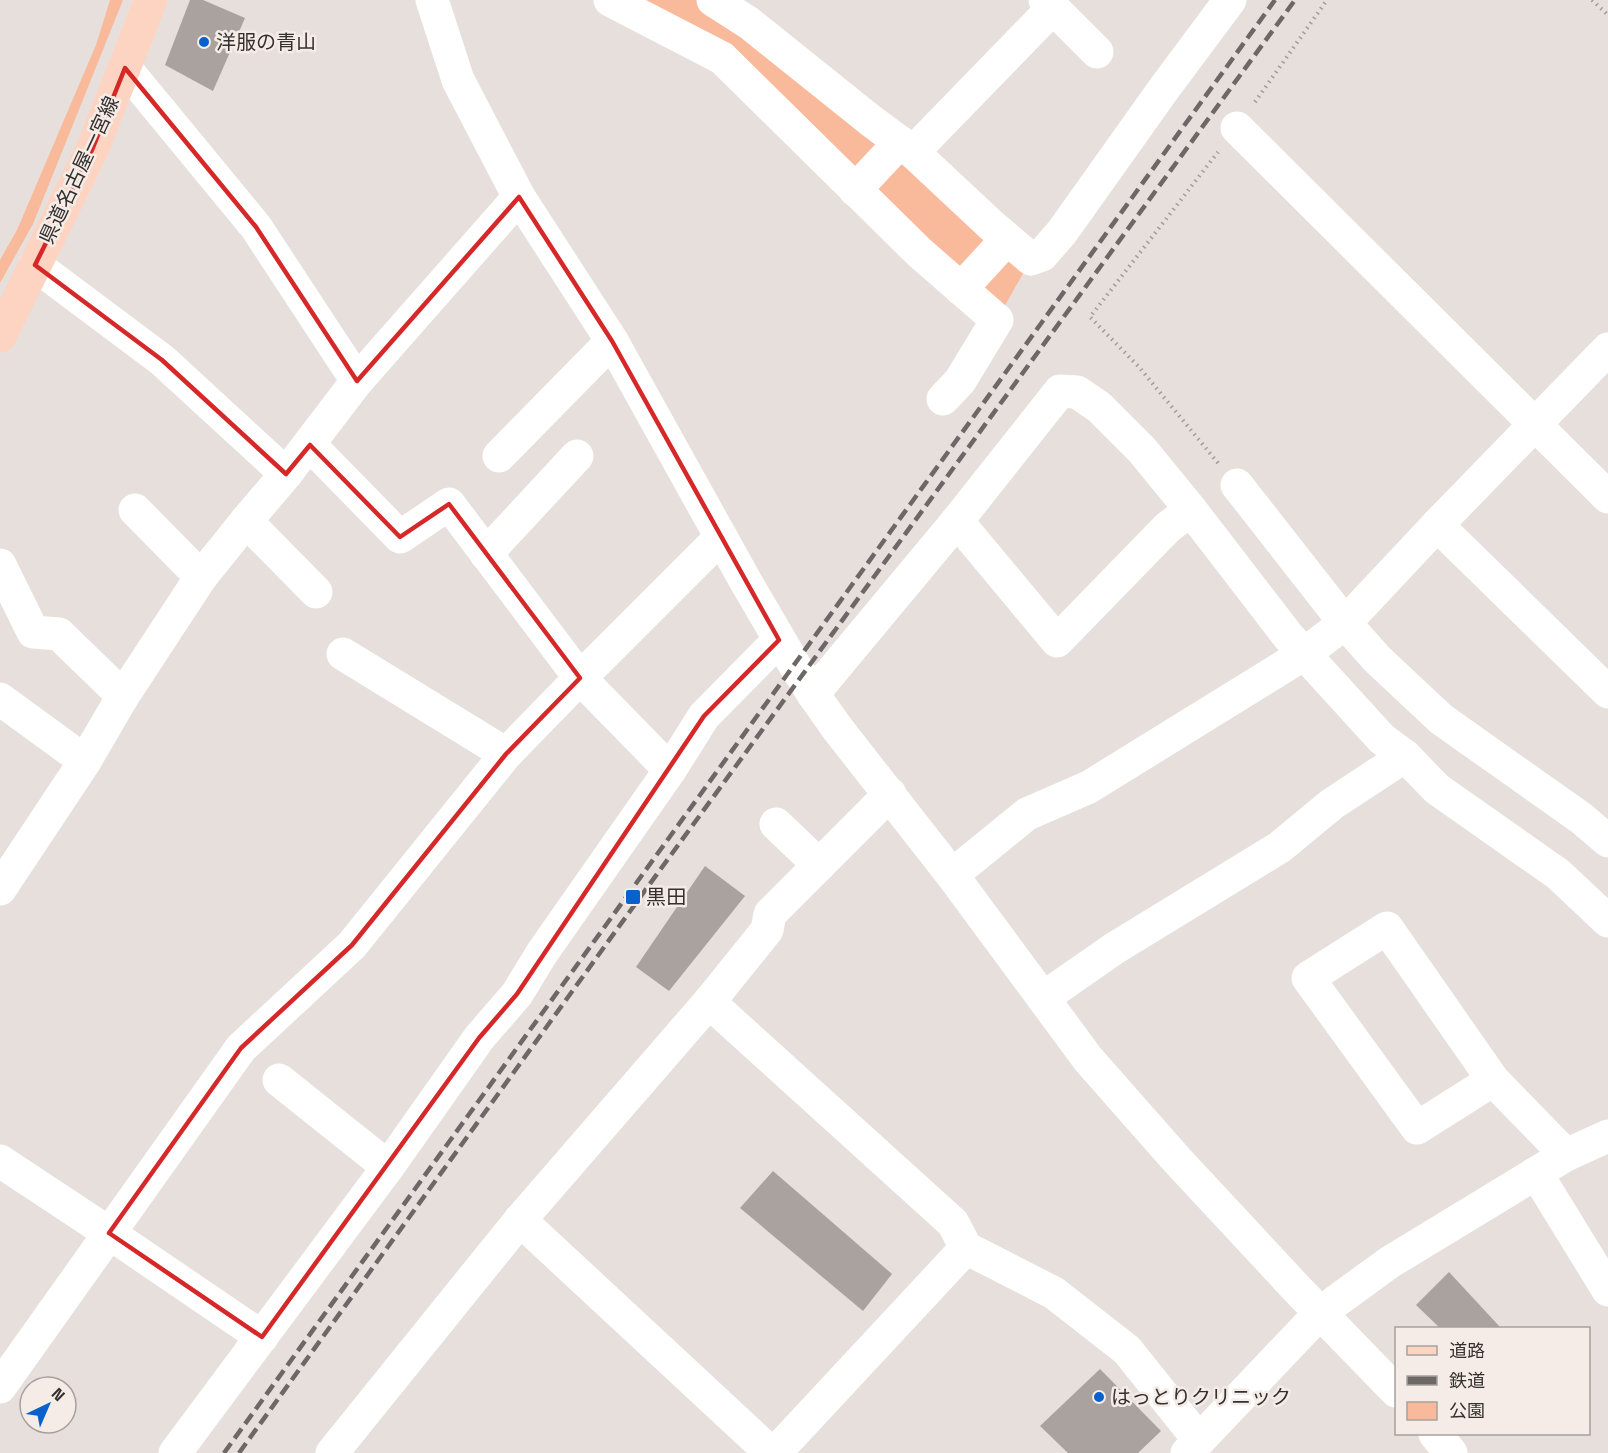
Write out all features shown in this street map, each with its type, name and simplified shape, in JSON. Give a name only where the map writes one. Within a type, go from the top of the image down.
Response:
[{"type":"main road","name":"県道名古屋一宮線","points":[[0,336],[92,150],[152,0]]},
{"type":"street","points":[[432,0],[458,80],[519,197],[612,340],[779,640],[813,694],[952,875],[1088,1059],[1177,1160],[1395,1390]]},
{"type":"street","points":[[610,0],[722,58],[919,252],[997,320],[960,381],[943,399]]},
{"type":"street","points":[[713,0],[749,23],[906,147],[1031,259],[1042,255],[1062,232],[1230,0]]},
{"type":"street","points":[[855,190],[906,147],[1049,4],[1097,52]]},
{"type":"street","points":[[722,58],[749,23]]},
{"type":"street","points":[[125,68],[256,227],[357,381]]},
{"type":"street","points":[[1237,128],[1608,497]]},
{"type":"street","points":[[0,889],[85,761],[123,696],[201,577],[310,445],[357,381],[519,197]]},
{"type":"street","points":[[961,289],[1007,239]]},
{"type":"street","points":[[36,265],[162,360],[286,474]]},
{"type":"street","points":[[499,456],[612,340]]},
{"type":"street","points":[[952,875],[1027,814],[1089,787],[1304,654],[1345,623],[1608,349]]},
{"type":"street","points":[[813,694],[957,521],[1061,390],[1077,392],[1099,407],[1142,450],[1288,636],[1382,739],[1405,756],[1437,789],[1558,874],[1608,921]]},
{"type":"street","points":[[310,445],[400,537],[449,504],[580,678],[670,770]]},
{"type":"street","points":[[486,554],[577,456]]},
{"type":"street","points":[[1237,485],[1345,623],[1377,659],[1441,719],[1581,818],[1608,841]]},
{"type":"street","points":[[135,510],[201,577]]},
{"type":"street","points":[[957,521],[1057,641],[1168,526],[1191,510]]},
{"type":"street","points":[[246,521],[316,592]]},
{"type":"street","points":[[1437,525],[1608,692]]},
{"type":"street","points":[[0,1387],[241,1048],[352,945],[506,754],[721,537]]},
{"type":"street","points":[[0,565],[33,632],[59,634],[123,696]]},
{"type":"street","points":[[175,1453],[388,1167],[479,1038],[517,994],[542,953],[670,770],[704,716],[779,640]]},
{"type":"street","points":[[343,654],[506,754]]},
{"type":"street","points":[[0,699],[85,761]]},
{"type":"street","points":[[1043,998],[1115,948],[1280,847],[1332,804],[1405,756]]},
{"type":"street","points":[[332,1453],[520,1220],[709,1002],[767,930],[770,914],[890,794]]},
{"type":"street","points":[[776,824],[819,865]]},
{"type":"street","points":[[1493,1080],[1417,1128],[1308,978],[1387,928],[1493,1080],[1566,1155]]},
{"type":"street","points":[[709,1002],[953,1223],[966,1248],[1054,1293],[1126,1350],[1193,1446],[1320,1313],[1390,1262],[1566,1155],[1608,1136]]},
{"type":"street","points":[[279,1080],[388,1167]]},
{"type":"street","points":[[0,1161],[262,1337]]},
{"type":"street","points":[[1536,1173],[1608,1290]]},
{"type":"street","points":[[520,1220],[773,1453],[966,1248]]},
{"type":"street","points":[[1436,1435],[1451,1453]]},
{"type":"path","points":[[1237,485],[1139,367],[1090,317],[1237,128],[1327,0]]},
{"type":"path","points":[[1592,0],[1608,15]]},
{"type":"highlighted area","points":[[125,68],[256,227],[357,381],[519,197],[612,341],[779,640],[704,716],[517,994],[479,1038],[262,1337],[109,1233],[241,1048],[352,945],[506,754],[580,678],[449,504],[400,537],[310,445],[286,474],[162,360],[35,265],[92,150]]},
{"type":"green space","points":[[110,0],[123,0],[33,224],[0,283],[0,260],[17,230],[96,45]]},
{"type":"green space","points":[[610,0],[713,0],[1031,259],[997,320],[722,58]]},
{"type":"building","name":"洋服の青山","points":[[190,0],[203,0],[245,18],[213,91],[165,65]]},
{"type":"building","points":[[705,866],[745,896],[669,991],[636,967]]},
{"type":"building","points":[[773,1171],[892,1274],[863,1311],[740,1208]]},
{"type":"building","points":[[1449,1272],[1500,1327],[1439,1327],[1416,1305]]},
{"type":"building","name":"はっとりクリニック","points":[[1100,1369],[1161,1431],[1138,1453],[1068,1453],[1040,1426]]},
{"type":"railway","points":[[224,1453],[1275,0]]},
{"type":"railway","points":[[239,1453],[641,896],[1295,0]]},
{"type":"place","name":"洋服の青山","points":[[204,42]]},
{"type":"place","name":"黒田","points":[[633,897]]},
{"type":"place","name":"はっとりクリニック","points":[[1099,1397]]}]
